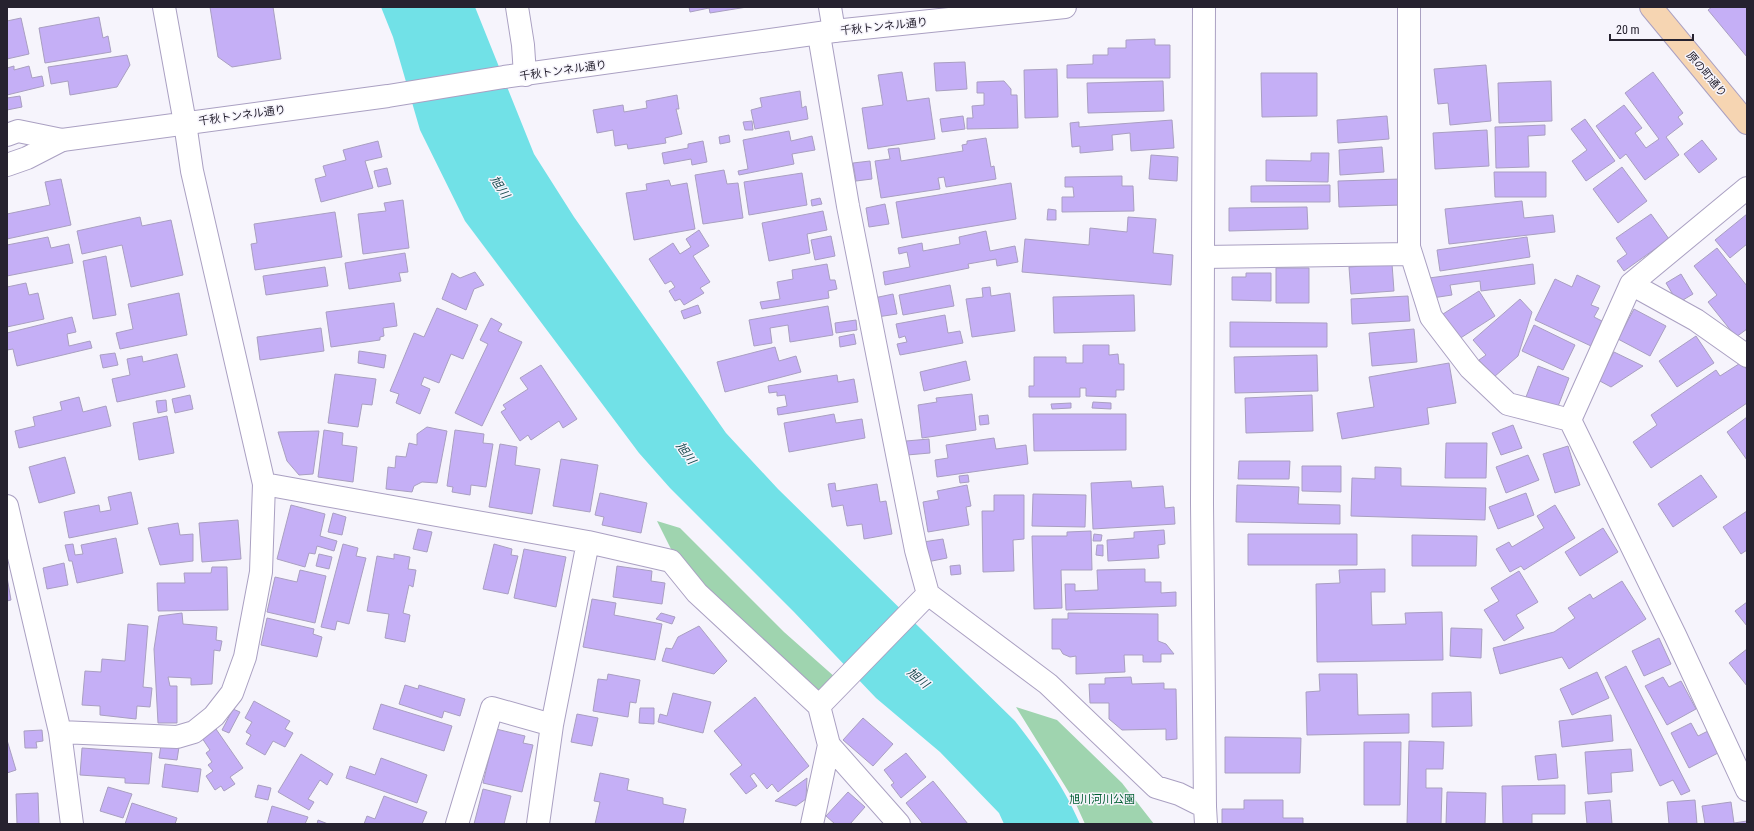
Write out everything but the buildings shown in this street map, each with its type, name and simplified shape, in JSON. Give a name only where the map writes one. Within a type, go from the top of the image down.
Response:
[{"type":"main road","name":"原の町通り","points":[[1651,7],[1747,123]]},
{"type":"street","points":[[60,732],[177,737],[194,732],[214,716],[232,693],[245,657],[261,572],[264,484],[192,171],[164,7]]},
{"type":"street","points":[[516,7],[523,45],[525,75]]},
{"type":"street","points":[[830,7],[827,33],[853,230],[916,550],[928,594],[1048,684],[1156,787],[1179,794],[1205,815]]},
{"type":"street","name":"千秋トンネル通り","points":[[7,135],[18,132],[62,140],[388,96],[504,77],[827,33],[1065,7]]},
{"type":"street","points":[[1204,7],[1202,511],[1205,815]]},
{"type":"street","points":[[1409,7],[1409,247],[1432,317],[1470,368],[1508,404],[1570,420],[1675,635],[1747,790]]},
{"type":"street","name":"千秋トンネル通り","points":[[7,165],[27,158],[62,140]]},
{"type":"street","points":[[1570,420],[1631,284],[1747,188]]},
{"type":"street","points":[[1203,257],[1411,254]]},
{"type":"street","points":[[1631,284],[1696,320],[1747,356]]},
{"type":"street","points":[[264,484],[588,542],[671,561],[697,593],[819,706],[829,745],[812,824]]},
{"type":"street","points":[[7,506],[60,732],[72,824]]},
{"type":"street","points":[[538,824],[552,725],[588,542]]},
{"type":"street","points":[[819,706],[928,594]]},
{"type":"street","points":[[457,824],[492,708],[552,725]]},
{"type":"street","points":[[829,745],[899,824]]},
{"type":"green space","points":[[657,521],[680,528],[784,632],[836,678],[821,696],[704,592],[671,549]]},
{"type":"green space","name":"旭川河川公園","points":[[1016,707],[1057,720],[1122,783],[1154,824],[1085,824],[1075,802]]},
{"type":"water","name":"旭川","points":[[381,7],[475,7],[534,154],[574,217],[726,433],[778,489],[1015,721],[1051,771],[1067,797],[1080,824],[1004,824],[999,813],[940,752],[876,698],[794,612],[670,488],[639,453],[465,221],[420,130],[393,37]]}]
